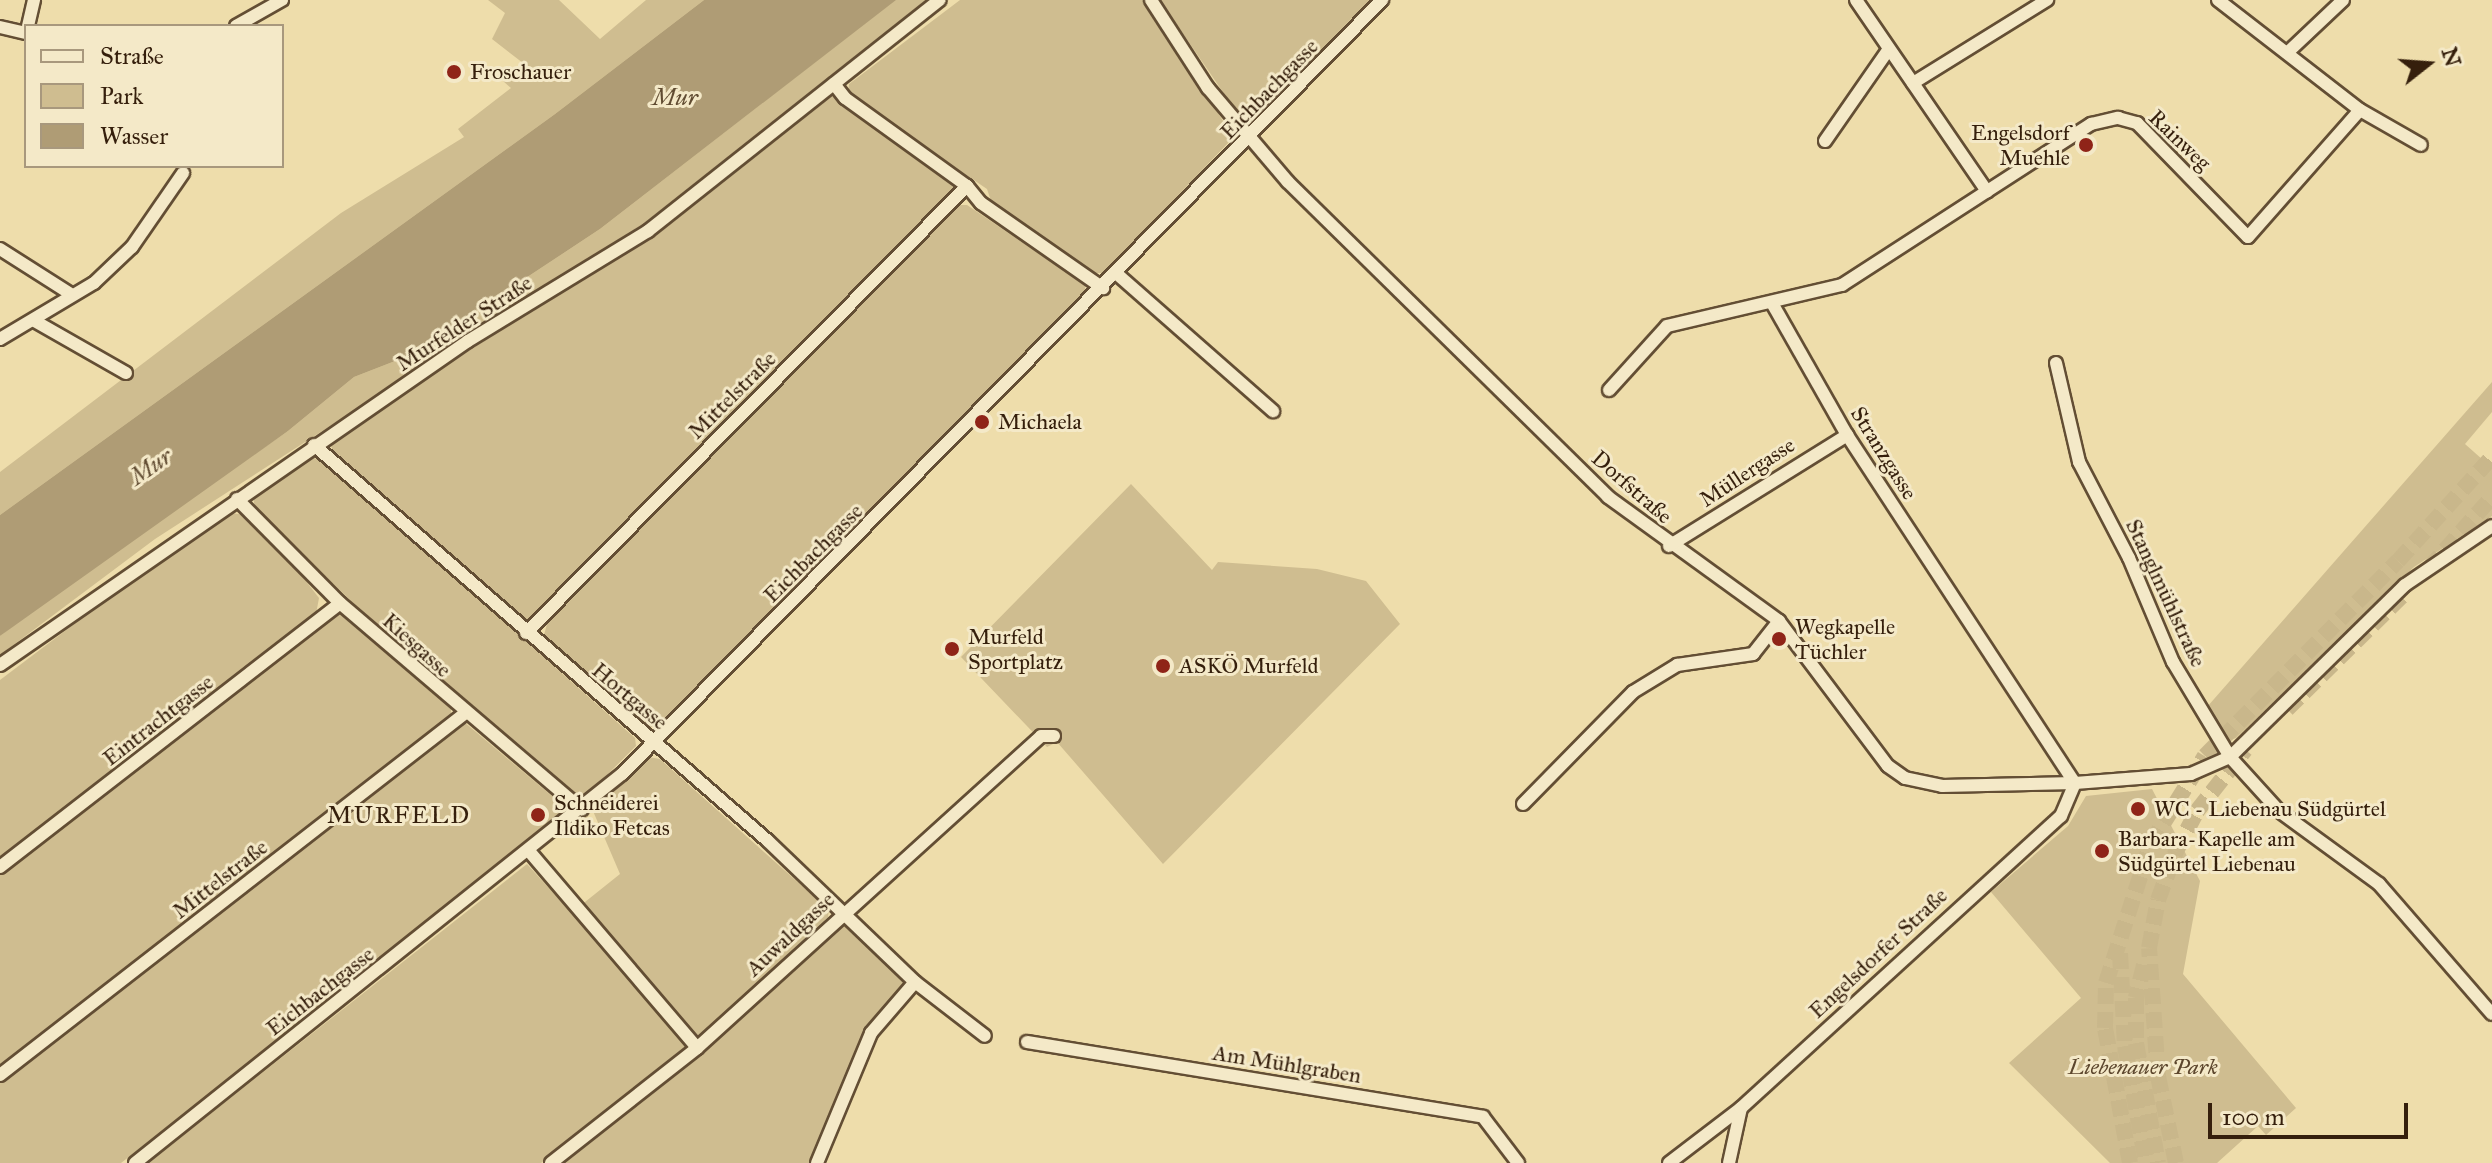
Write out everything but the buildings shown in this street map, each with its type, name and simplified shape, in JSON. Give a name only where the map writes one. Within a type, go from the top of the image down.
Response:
[{"type":"street","points":[[28,24],[34,0]]},
{"type":"street","points":[[240,24],[282,0]]},
{"type":"street","name":"Murfelder Straße","points":[[0,665],[468,341],[648,231],[939,0]]},
{"type":"street","name":"Dorfstraße","points":[[1151,0],[1247,140],[1455,350],[1608,497],[1669,546],[1779,621],[1888,766],[1905,778],[1942,786],[2075,783],[2191,774],[2230,757]]},
{"type":"street","name":"Eichbachgasse","points":[[135,1163],[582,810],[1117,274],[1382,0]]},
{"type":"street","points":[[1856,0],[1987,191]]},
{"type":"street","points":[[1913,83],[2047,0]]},
{"type":"street","points":[[2218,0],[2360,110],[2421,145]]},
{"type":"street","points":[[2287,53],[2343,0]]},
{"type":"street","points":[[0,27],[24,33]]},
{"type":"street","points":[[1825,141],[1889,49]]},
{"type":"street","points":[[834,84],[845,98],[967,186],[981,203],[1103,288]]},
{"type":"street","name":"Rainweg","points":[[1772,303],[1842,285],[2086,126],[2122,118],[2139,125],[2248,237],[2360,110]]},
{"type":"street","points":[[0,339],[33,320],[69,293],[94,283],[132,247],[183,173]]},
{"type":"street","name":"Mittelstraße","points":[[526,633],[967,186]]},
{"type":"street","points":[[0,249],[69,293]]},
{"type":"street","points":[[1117,274],[1273,411]]},
{"type":"street","points":[[1609,390],[1667,326],[1772,303]]},
{"type":"street","name":"Stranzgasse","points":[[1772,303],[1847,435],[2075,783]]},
{"type":"street","points":[[33,320],[126,373]]},
{"type":"street","name":"Stanglmühlstraße","points":[[2056,363],[2079,462],[2129,558],[2173,662],[2230,757],[2279,811],[2379,884],[2492,1014]]},
{"type":"street","name":"Müllergasse","points":[[1669,546],[1847,435]]},
{"type":"street","name":"Hortgasse","points":[[314,445],[843,911],[915,982]]},
{"type":"street","name":"Kiesgasse","points":[[237,499],[340,603],[464,714],[582,810]]},
{"type":"street","points":[[2230,757],[2405,585],[2492,526]]},
{"type":"street","name":"Eintrachtgasse","points":[[0,867],[340,603]]},
{"type":"street","points":[[1523,804],[1633,692],[1677,665],[1753,654],[1779,621]]},
{"type":"street","name":"Mittelstraße","points":[[0,1075],[464,714]]},
{"type":"street","name":"Auwaldgasse","points":[[551,1163],[697,1048],[843,911],[1041,736],[1054,736]]},
{"type":"street","name":"Engelsdorfer Straße","points":[[1741,1108],[2061,816],[2075,783]]},
{"type":"street","points":[[529,851],[697,1048]]},
{"type":"street","points":[[817,1163],[871,1033],[915,982],[985,1036]]},
{"type":"street","name":"Am Mühlgraben","points":[[1027,1042],[1483,1117],[1518,1163]]},
{"type":"street","points":[[1669,1163],[1741,1108]]},
{"type":"street","points":[[1729,1163],[1741,1108]]},
{"type":"green space","points":[[488,0],[559,0],[600,39],[646,0],[704,0],[555,114],[0,515],[0,472],[341,213],[464,137],[458,129],[511,88],[503,81],[523,63],[492,39],[505,13]]},
{"type":"green space","points":[[895,0],[930,0],[646,222],[155,539],[0,655],[0,636],[65,585],[288,431],[354,377],[408,356],[600,229]]},
{"type":"green space","points":[[960,0],[1144,0],[1231,133],[1230,141],[1104,273],[1094,273],[992,204],[987,189],[848,95],[849,84]]},
{"type":"green space","points":[[1160,0],[1370,0],[1252,120],[1240,117]]},
{"type":"green space","points":[[832,96],[953,180],[954,189],[530,624],[332,449],[330,442],[388,402],[648,237]]},
{"type":"green space","points":[[958,205],[967,205],[1085,285],[1086,294],[656,727],[647,727],[544,635],[547,624]]},
{"type":"green space","points":[[2492,382],[2492,412],[2465,444],[2492,468],[2492,516],[2414,567],[2236,738],[2222,743],[2207,707]]},
{"type":"green space","points":[[311,457],[323,461],[635,738],[636,746],[587,795],[576,797],[406,653],[255,509],[253,495]]},
{"type":"green space","name":"ASKÖ Murfeld","points":[[1131,484],[1212,570],[1218,562],[1317,569],[1366,581],[1400,624],[1163,864],[1057,742],[1047,747],[961,657]]},
{"type":"green space","points":[[232,513],[244,515],[282,550],[319,598],[316,614],[0,858],[0,680],[155,563]]},
{"type":"green space","points":[[338,613],[347,613],[451,708],[451,715],[0,1067],[0,874]]},
{"type":"green space","points":[[463,721],[565,807],[564,814],[121,1163],[0,1163],[0,1081]]},
{"type":"green space","points":[[648,757],[660,759],[829,910],[828,917],[698,1037],[684,1030],[580,906],[620,874],[593,811]]},
{"type":"green space","name":"Liebenauer Park","points":[[2152,789],[2200,881],[2183,974],[2296,1108],[2266,1135],[2258,1126],[2217,1163],[2110,1163],[2009,1063],[2081,998],[1991,892],[2068,826],[2086,796]]},
{"type":"green space","points":[[527,864],[686,1039],[686,1047],[658,1071],[541,1163],[148,1163]]},
{"type":"green space","points":[[842,920],[903,976],[903,984],[870,1025],[811,1163],[560,1163]]},
{"type":"water","name":"Mur","points":[[704,0],[896,0],[600,229],[408,356],[354,377],[288,431],[0,636],[0,515],[555,114]]},
{"type":"tunnel","points":[[2130,1163],[2105,1028],[2106,983],[2151,843],[2205,756],[2398,561],[2492,457]]},
{"type":"tunnel","points":[[2429,568],[2492,497]]},
{"type":"tunnel","points":[[2287,709],[2402,596]]},
{"type":"tunnel","points":[[2176,1163],[2158,1076],[2149,948],[2158,900],[2176,851],[2197,811],[2245,750]]},
{"type":"tunnel","points":[[2120,953],[2125,1046],[2146,1163]]},
{"type":"tunnel","points":[[2144,965],[2136,998],[2136,1043],[2158,1163]]},
{"type":"place","name":"Froschauer","points":[[454,72]]},
{"type":"place","name":"Engelsdorf Muehle","points":[[2086,145]]},
{"type":"place","name":"Michaela","points":[[982,422]]},
{"type":"place","name":"Wegkapelle Tüchler","points":[[1779,639]]},
{"type":"place","name":"Murfeld Sportplatz","points":[[952,649]]},
{"type":"place","name":"ASKÖ Murfeld","points":[[1163,666]]},
{"type":"place","name":"WC - Liebenau Südgürtel","points":[[2138,809]]},
{"type":"place","name":"Schneiderei Ildiko Fetcas","points":[[538,815]]},
{"type":"place","name":"Barbara-Kapelle am Südgürtel Liebenau","points":[[2102,851]]},
{"type":"district","name":"MURFELD","points":[[399,816]]}]
